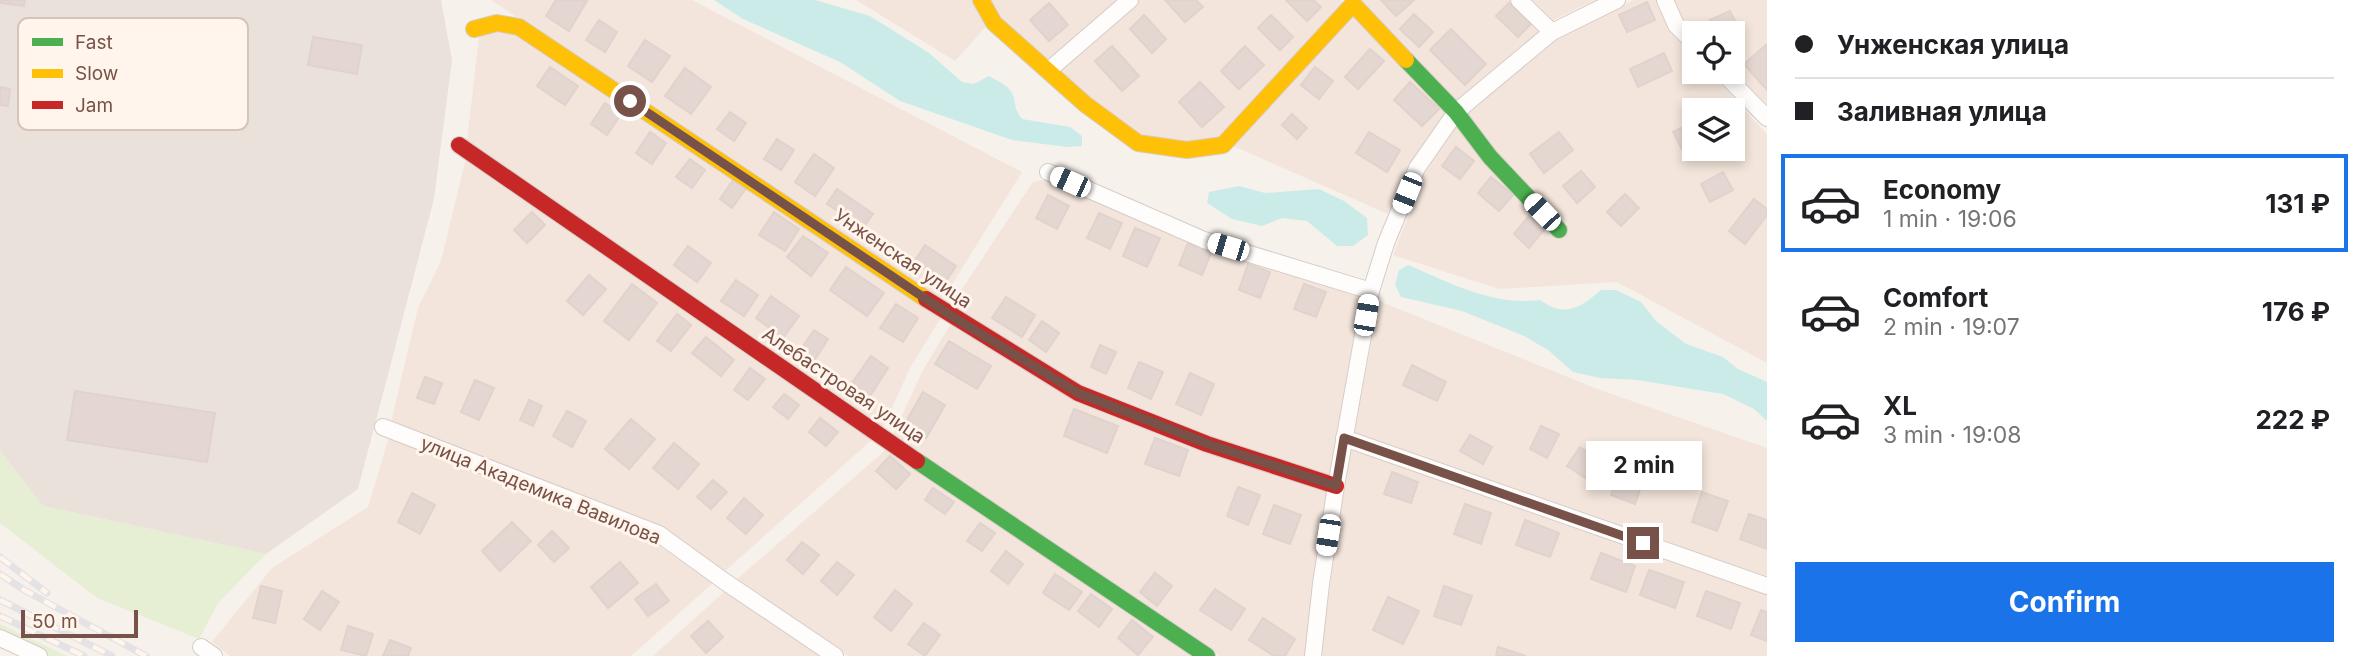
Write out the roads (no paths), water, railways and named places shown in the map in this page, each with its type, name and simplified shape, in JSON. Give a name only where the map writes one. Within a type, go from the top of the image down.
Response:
[{"type":"street","points":[[981,0],[994,23],[1085,104],[1138,143],[1187,150],[1223,145],[1353,4],[1456,112],[1490,157],[1559,230]]},
{"type":"street","points":[[1049,70],[1130,0]]},
{"type":"street","points":[[1519,0],[1552,32]]},
{"type":"street","points":[[1313,656],[1336,486],[1371,291],[1386,243],[1417,169],[1456,112],[1552,32],[1617,0]]},
{"type":"street","points":[[1665,0],[1676,25],[1682,31]]},
{"type":"street","name":"Унженская улица","points":[[474,29],[497,23],[519,27],[950,315],[1078,393],[1208,444],[1336,486]]},
{"type":"street","points":[[1734,84],[1767,118]]},
{"type":"street","name":"Алебастровая улица","points":[[459,145],[872,430],[1207,656]]},
{"type":"street","points":[[1048,172],[1204,240],[1371,291]]},
{"type":"street","name":"улица Академика Вавилова","points":[[383,427],[659,534],[724,582],[835,656]]},
{"type":"street","points":[[1344,438],[1767,586]]},
{"type":"street","points":[[0,638],[39,656]]},
{"type":"water","points":[[714,0],[815,0],[870,16],[929,53],[962,82],[974,84],[989,76],[1002,83],[1012,93],[1022,119],[1070,127],[1082,136],[1082,146],[1067,147],[1012,140],[900,101],[840,62],[743,19]]},
{"type":"water","points":[[1239,186],[1265,193],[1319,189],[1344,201],[1367,218],[1368,235],[1353,246],[1337,246],[1307,221],[1282,218],[1262,226],[1232,219],[1207,203],[1209,192]]},
{"type":"water","points":[[1408,265],[1472,292],[1505,300],[1540,300],[1557,309],[1579,306],[1601,290],[1616,290],[1641,302],[1656,321],[1686,344],[1723,357],[1738,369],[1767,382],[1767,421],[1754,409],[1723,394],[1573,372],[1548,350],[1524,336],[1462,311],[1401,297],[1395,285],[1399,270]]},
{"type":"railway","points":[[0,557],[47,593]]},
{"type":"railway","points":[[0,574],[24,590],[146,656]]},
{"type":"railway","points":[[0,600],[112,656]]},
{"type":"railway","points":[[0,616],[84,656]]}]
